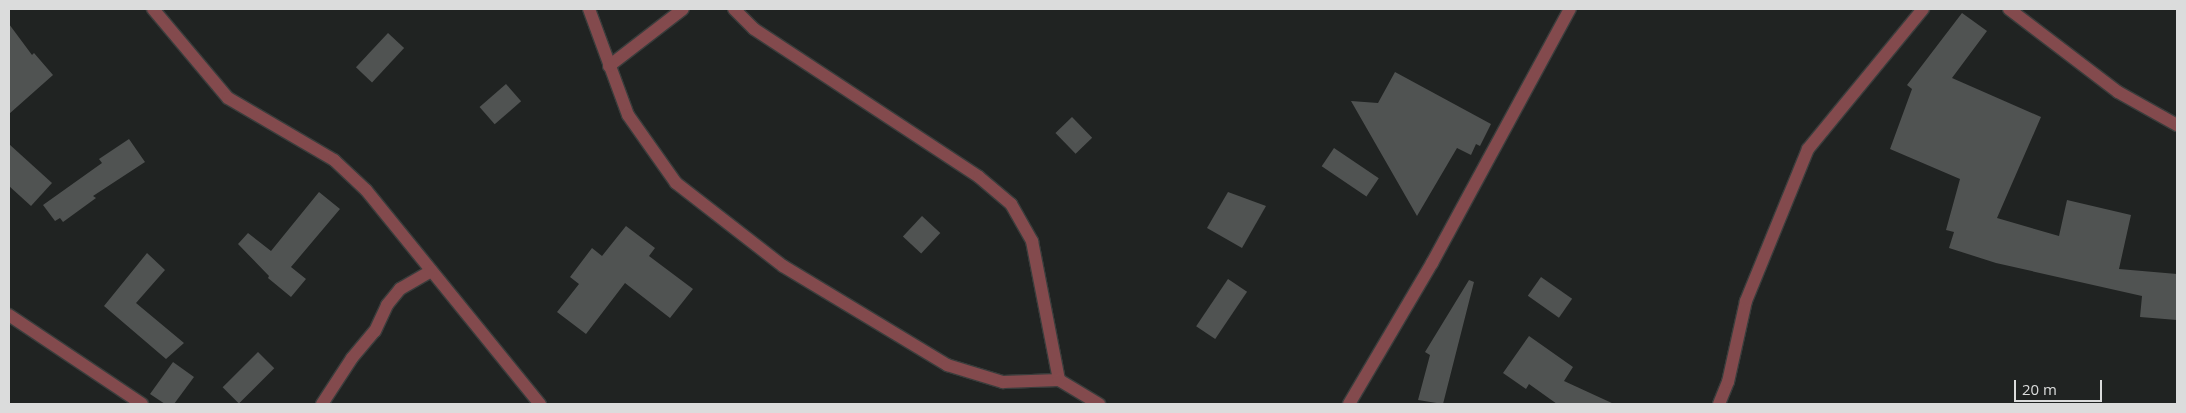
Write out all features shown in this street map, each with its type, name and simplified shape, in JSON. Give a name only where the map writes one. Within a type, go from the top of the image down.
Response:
[{"type":"street","points":[[153,9],[228,98],[334,160],[360,184],[540,404]]},
{"type":"street","points":[[589,9],[628,115],[676,182],[783,266],[947,365],[1003,382],[1059,380],[1099,404]]},
{"type":"street","points":[[609,66],[683,9]]},
{"type":"street","points":[[734,9],[754,29],[979,177],[1011,204],[1032,241],[1059,380]]},
{"type":"street","points":[[1349,404],[1432,263],[1570,9]]},
{"type":"street","points":[[1719,404],[1728,382],[1746,300],[1808,149],[1923,9]]},
{"type":"street","points":[[2009,9],[2118,92],[2177,125]]},
{"type":"street","points":[[322,404],[352,358],[375,331],[388,305],[400,289],[431,271]]},
{"type":"street","points":[[9,315],[142,404]]},
{"type":"building","points":[[1962,13],[1987,31],[1952,78],[2041,117],[1997,218],[2059,236],[2067,200],[2131,215],[2119,269],[2177,274],[2177,320],[2140,317],[2142,296],[1996,263],[1949,248],[1954,232],[1946,230],[1960,179],[1890,149],[1912,89],[1907,85]]},
{"type":"building","points":[[9,24],[32,55],[34,53],[53,75],[9,114]]},
{"type":"building","points":[[388,33],[404,48],[372,82],[356,67]]},
{"type":"building","points":[[1395,72],[1491,124],[1480,146],[1476,144],[1471,155],[1457,148],[1417,216],[1351,101],[1378,103]]},
{"type":"building","points":[[506,84],[521,101],[495,124],[480,107]]},
{"type":"building","points":[[1072,117],[1092,138],[1076,154],[1055,133]]},
{"type":"building","points":[[129,139],[145,162],[93,196],[96,198],[63,222],[60,218],[55,221],[43,205],[102,163],[99,159]]},
{"type":"building","points":[[9,144],[52,183],[31,206],[9,186]]},
{"type":"building","points":[[1334,148],[1379,178],[1366,196],[1322,166]]},
{"type":"building","points":[[319,192],[340,209],[291,267],[306,279],[291,297],[268,278],[269,276],[238,244],[248,233],[271,251]]},
{"type":"building","points":[[1228,192],[1266,206],[1242,248],[1207,228]]},
{"type":"building","points":[[922,216],[940,233],[921,254],[903,236]]},
{"type":"building","points":[[626,226],[655,248],[649,256],[693,289],[670,318],[625,283],[586,334],[557,312],[579,284],[570,277],[592,248],[602,256]]},
{"type":"building","points":[[147,253],[165,270],[136,303],[184,343],[166,359],[104,306]]},
{"type":"building","points":[[1541,277],[1572,299],[1559,318],[1528,296]]},
{"type":"building","points":[[1228,279],[1247,292],[1215,339],[1196,326]]},
{"type":"building","points":[[1469,280],[1474,282],[1443,404],[1418,400],[1430,355],[1425,352]]},
{"type":"building","points":[[1529,336],[1573,367],[1564,381],[1614,404],[1557,404],[1529,384],[1526,389],[1503,373]]},
{"type":"building","points":[[258,352],[274,368],[239,404],[223,387]]},
{"type":"building","points":[[173,362],[194,377],[174,404],[165,404],[150,394]]}]
